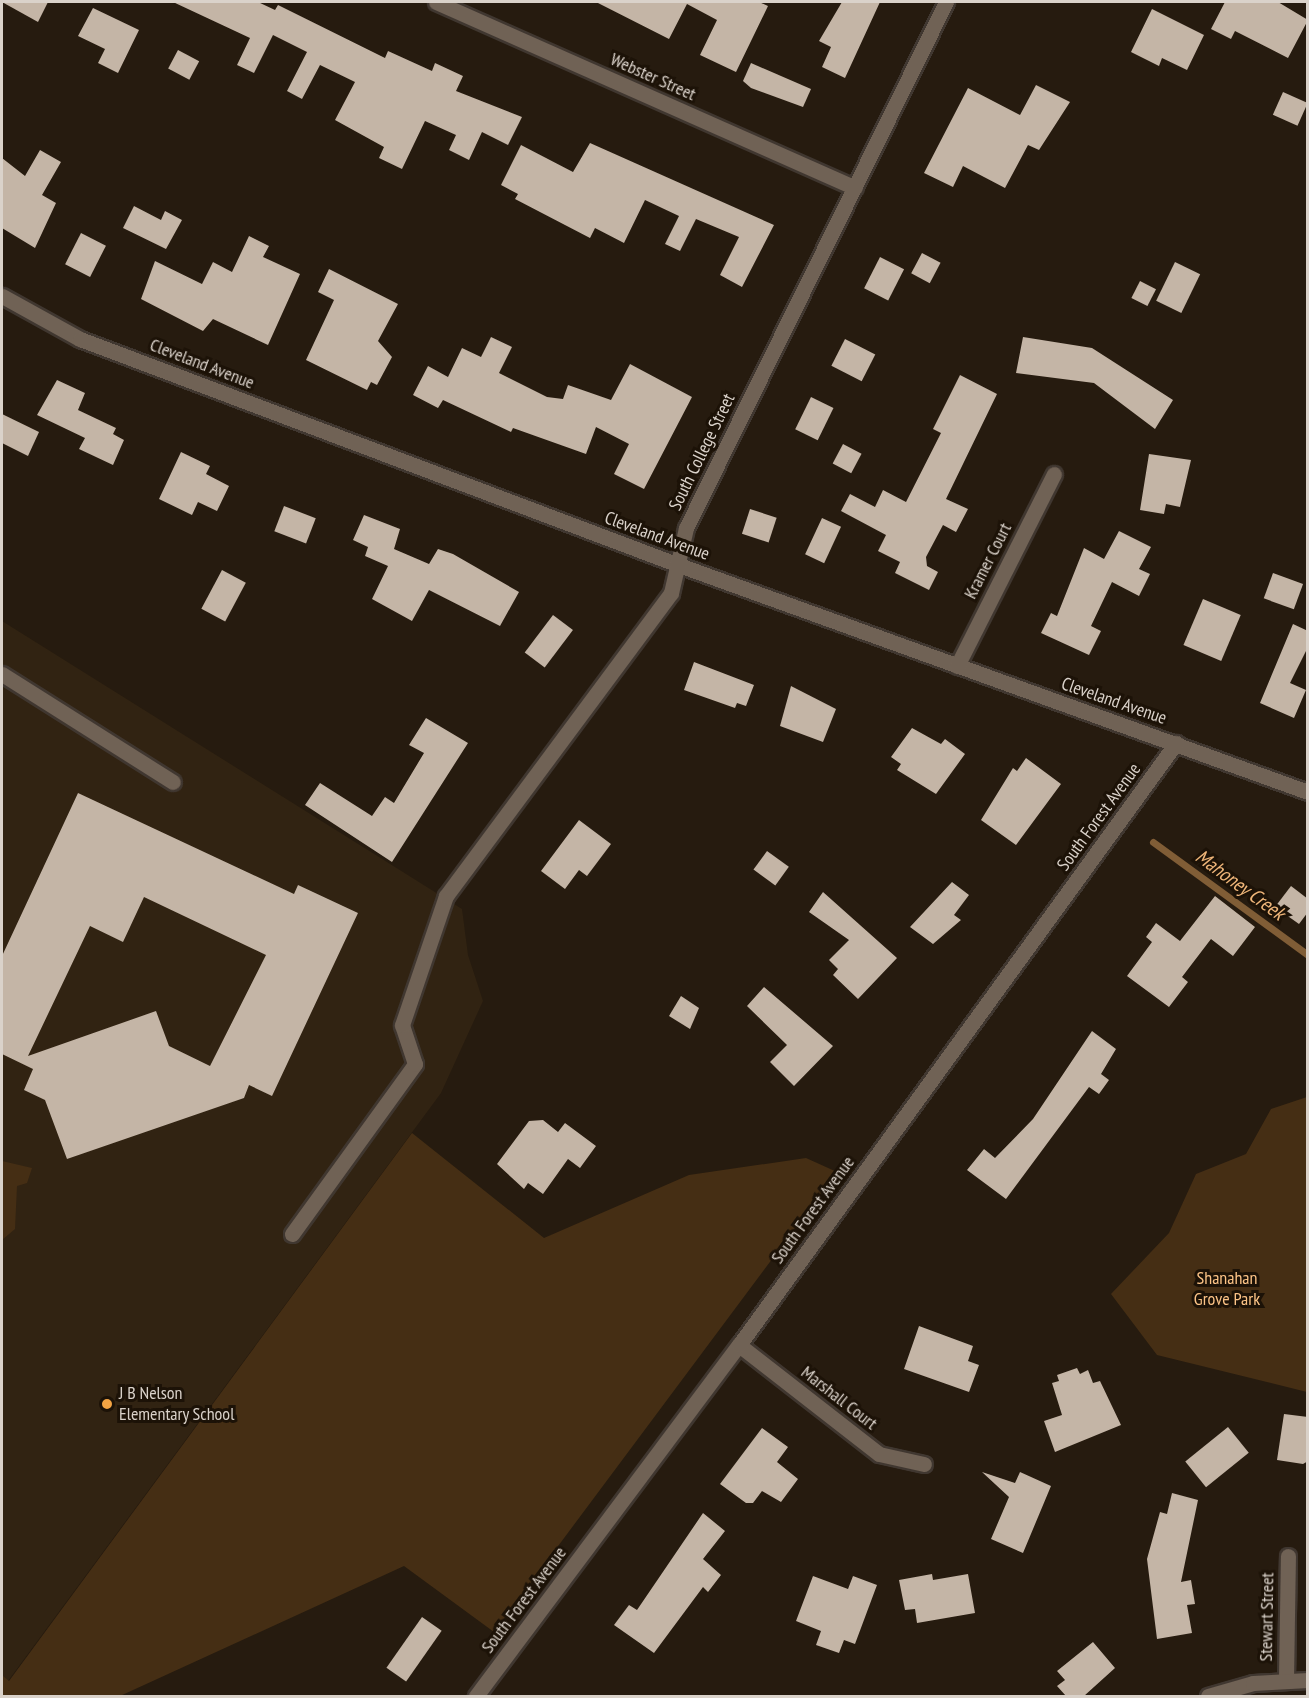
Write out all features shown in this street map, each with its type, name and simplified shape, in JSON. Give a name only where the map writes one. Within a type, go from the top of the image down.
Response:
[{"type":"street","name":"Webster Street","points":[[436,2],[855,188]]},
{"type":"street","name":"South College Street","points":[[292,1234],[415,1064],[402,1025],[446,896],[671,593],[686,528],[946,2]]},
{"type":"street","name":"Cleveland Avenue","points":[[2,296],[80,339],[676,564],[1308,792]]},
{"type":"street","name":"Kramer Court","points":[[957,666],[1054,474]]},
{"type":"street","points":[[2,674],[173,782]]},
{"type":"street","name":"South Forest Avenue","points":[[476,1696],[740,1345],[1176,743]]},
{"type":"street","name":"Marshall Court","points":[[740,1345],[879,1454],[924,1464]]},
{"type":"street","name":"Stewart Street","points":[[1286,1679],[1288,1556]]},
{"type":"street","name":"Stewart Street","points":[[1208,1696],[1286,1679],[1308,1680]]},
{"type":"shaded area","name":"J B Nelson Elementary School","points":[[2,621],[462,909],[468,955],[483,1001],[441,1093],[8,1681],[2,1675]]},
{"type":"green space","name":"Shanahan Grove Park","points":[[1307,1097],[1307,1392],[1157,1355],[1111,1294],[1169,1233],[1196,1174],[1246,1154],[1271,1109]]},
{"type":"green space","points":[[412,1133],[544,1238],[689,1175],[806,1158],[837,1172],[494,1632],[404,1566],[120,1696],[2,1696],[2,1675],[9,1681]]},
{"type":"green space","points":[[2,1161],[32,1168],[27,1183],[17,1186],[15,1229],[2,1240]]},
{"type":"building","points":[[2,2],[48,2],[38,22]]},
{"type":"building","points":[[173,2],[258,2],[275,10],[278,5],[385,58],[388,51],[432,71],[435,63],[463,76],[456,91],[522,117],[508,145],[482,132],[469,160],[449,150],[456,135],[425,121],[402,169],[379,158],[384,147],[335,120],[355,82],[320,65],[302,99],[287,91],[307,52],[273,35],[254,73],[237,65],[250,38]]},
{"type":"building","points":[[596,2],[759,2],[768,6],[736,72],[700,55],[717,20],[687,4],[669,39]]},
{"type":"building","points":[[842,2],[880,2],[845,78],[822,67],[831,47],[819,41]]},
{"type":"building","points":[[1225,2],[1278,2],[1308,20],[1288,58],[1235,31],[1231,39],[1211,29]]},
{"type":"building","points":[[93,8],[139,30],[118,73],[98,63],[105,49],[78,36]]},
{"type":"building","points":[[1152,9],[1204,35],[1187,70],[1162,58],[1159,66],[1131,52]]},
{"type":"building","points":[[178,50],[199,61],[189,80],[168,69]]},
{"type":"building","points":[[751,63],[811,89],[803,107],[751,88],[743,81]]},
{"type":"building","points":[[1036,85],[1070,102],[1039,150],[1028,145],[1005,188],[963,166],[953,187],[924,173],[968,88],[1020,115]]},
{"type":"building","points":[[1283,92],[1308,103],[1297,126],[1273,115]]},
{"type":"building","points":[[590,143],[774,225],[742,287],[720,275],[739,237],[696,219],[680,251],[665,244],[679,216],[645,200],[624,243],[595,228],[590,238],[515,199],[518,194],[501,185],[521,145],[573,172]]},
{"type":"building","points":[[40,150],[61,162],[42,195],[56,203],[35,248],[2,228],[2,158],[25,176]]},
{"type":"building","points":[[134,206],[161,220],[165,211],[182,220],[166,249],[123,228]]},
{"type":"building","points":[[81,233],[106,246],[90,277],[65,264]]},
{"type":"building","points":[[249,236],[269,246],[263,257],[300,274],[268,345],[213,319],[203,331],[141,299],[155,261],[202,284],[213,262],[232,272]]},
{"type":"building","points":[[922,253],[941,263],[930,283],[911,273]]},
{"type":"building","points":[[880,257],[904,269],[888,300],[864,288]]},
{"type":"building","points":[[1175,262],[1200,274],[1181,313],[1156,301]]},
{"type":"building","points":[[329,269],[398,304],[378,341],[392,357],[377,385],[371,382],[367,390],[306,360],[334,300],[318,292]]},
{"type":"building","points":[[1140,281],[1156,289],[1147,306],[1131,298]]},
{"type":"building","points":[[491,337],[512,347],[499,373],[547,397],[563,399],[568,385],[611,400],[630,364],[692,397],[644,489],[614,474],[629,444],[596,427],[586,454],[513,428],[511,432],[443,400],[438,408],[413,395],[428,366],[448,377],[462,348],[481,357]]},
{"type":"building","points":[[1023,337],[1092,348],[1173,400],[1155,429],[1094,383],[1016,373]]},
{"type":"building","points":[[845,339],[875,354],[862,381],[831,366]]},
{"type":"building","points":[[960,375],[997,394],[946,499],[968,509],[956,532],[943,525],[926,557],[927,566],[938,572],[929,590],[895,573],[900,562],[878,551],[886,535],[841,511],[850,494],[875,507],[883,490],[906,502],[941,433],[933,429]]},
{"type":"building","points":[[57,380],[85,393],[78,410],[116,428],[113,434],[124,440],[113,465],[79,449],[85,438],[37,415]]},
{"type":"building","points":[[811,397],[833,408],[818,440],[795,429]]},
{"type":"building","points":[[2,414],[39,432],[28,456],[2,443]]},
{"type":"building","points":[[843,444],[862,454],[851,473],[833,463]]},
{"type":"building","points":[[181,452],[210,466],[206,474],[229,486],[217,511],[198,502],[192,515],[159,499]]},
{"type":"building","points":[[1149,454],[1191,460],[1180,507],[1166,504],[1164,514],[1140,510]]},
{"type":"building","points":[[284,506],[316,518],[306,543],[274,531]]},
{"type":"building","points":[[750,509],[777,518],[769,542],[742,534]]},
{"type":"building","points":[[364,515],[400,529],[394,549],[429,564],[438,549],[453,554],[519,592],[500,626],[429,590],[412,621],[372,599],[388,566],[365,556],[368,547],[353,540]]},
{"type":"building","points":[[822,518],[841,527],[824,563],[805,554]]},
{"type":"building","points":[[1119,531],[1151,547],[1139,569],[1150,574],[1139,596],[1112,582],[1091,626],[1101,631],[1089,655],[1041,633],[1051,613],[1057,616],[1084,548],[1104,559]]},
{"type":"building","points":[[222,570],[246,583],[225,622],[201,609]]},
{"type":"building","points":[[1273,573],[1303,584],[1294,609],[1264,598]]},
{"type":"building","points":[[1203,599],[1241,615],[1221,661],[1183,645]]},
{"type":"building","points":[[553,615],[573,630],[545,668],[525,653]]},
{"type":"building","points":[[1293,624],[1308,631],[1308,647],[1290,683],[1306,690],[1294,718],[1260,703]]},
{"type":"building","points":[[694,662],[754,685],[746,706],[737,703],[735,708],[684,690]]},
{"type":"building","points":[[791,686],[836,709],[823,742],[780,726]]},
{"type":"building","points":[[426,718],[468,743],[392,862],[305,805],[320,783],[372,816],[385,797],[394,803],[424,753],[409,745]]},
{"type":"building","points":[[912,728],[941,744],[945,739],[965,754],[936,794],[897,770],[901,764],[891,757]]},
{"type":"building","points":[[1026,758],[1061,784],[1016,845],[981,820],[1013,768],[1017,771]]},
{"type":"building","points":[[78,793],[294,894],[298,885],[358,913],[272,1096],[249,1085],[244,1098],[67,1159],[45,1100],[24,1090],[33,1069],[2,1054],[2,956]],"holes":[[[144,897],[266,955],[210,1066],[169,1046],[156,1011],[28,1056],[90,926],[123,942]]]},
{"type":"building","points":[[579,820],[611,844],[587,876],[579,870],[565,889],[541,871]]},
{"type":"building","points":[[767,851],[789,867],[775,885],[753,870]]},
{"type":"building","points":[[952,882],[969,895],[954,915],[961,920],[933,944],[910,927]]},
{"type":"building","points":[[1291,886],[1308,899],[1308,912],[1299,924],[1275,907]]},
{"type":"building","points":[[823,892],[897,958],[858,999],[833,975],[838,969],[829,960],[849,940],[809,912]]},
{"type":"building","points":[[1215,896],[1255,927],[1233,956],[1211,939],[1182,977],[1188,982],[1169,1007],[1127,976],[1152,942],[1146,937],[1156,923],[1180,941]]},
{"type":"building","points":[[764,987],[833,1046],[794,1086],[770,1062],[787,1045],[747,1006]]},
{"type":"building","points":[[681,996],[699,1008],[690,1029],[669,1016]]},
{"type":"building","points":[[1092,1031],[1116,1049],[1101,1074],[1109,1080],[1099,1094],[1089,1087],[1006,1199],[967,1170],[984,1149],[995,1158],[1033,1119]]},
{"type":"building","points":[[543,1120],[558,1132],[565,1123],[596,1146],[580,1168],[568,1159],[543,1194],[528,1183],[524,1189],[497,1164],[529,1121]]},
{"type":"building","points":[[919,1326],[973,1346],[968,1361],[979,1365],[969,1392],[904,1369]]},
{"type":"building","points":[[1077,1368],[1080,1374],[1088,1370],[1093,1383],[1100,1381],[1121,1425],[1055,1452],[1044,1421],[1062,1415],[1052,1383],[1059,1381],[1057,1375]]},
{"type":"building","points":[[1284,1414],[1308,1417],[1308,1461],[1303,1464],[1277,1460]]},
{"type":"building","points":[[1228,1427],[1249,1453],[1206,1487],[1185,1462]]},
{"type":"building","points":[[762,1428],[788,1447],[777,1462],[798,1479],[781,1502],[762,1491],[753,1503],[746,1503],[720,1484]]},
{"type":"building","points":[[982,1472],[1015,1483],[1020,1472],[1051,1486],[1023,1553],[991,1539],[1009,1497]]},
{"type":"building","points":[[1172,1493],[1198,1500],[1181,1582],[1191,1580],[1195,1604],[1187,1605],[1192,1633],[1157,1639],[1147,1559],[1160,1512],[1167,1514]]},
{"type":"building","points":[[703,1513],[725,1531],[703,1559],[721,1575],[708,1592],[703,1587],[654,1653],[614,1625],[629,1605],[637,1610]]},
{"type":"building","points":[[932,1574],[933,1580],[968,1574],[975,1613],[917,1623],[915,1609],[905,1610],[899,1580]]},
{"type":"building","points":[[813,1576],[848,1589],[853,1576],[877,1585],[855,1644],[844,1640],[839,1653],[816,1645],[821,1631],[796,1621]]},
{"type":"building","points":[[422,1617],[442,1631],[406,1682],[386,1668]]},
{"type":"building","points":[[1093,1642],[1115,1668],[1084,1696],[1066,1696],[1057,1686],[1065,1680],[1057,1671]]},
{"type":"waterway","name":"Mahoney Creek","points":[[1153,842],[1308,955]]},
{"type":"place","name":"J B Nelson Elementary School","points":[[107,1404]]}]
